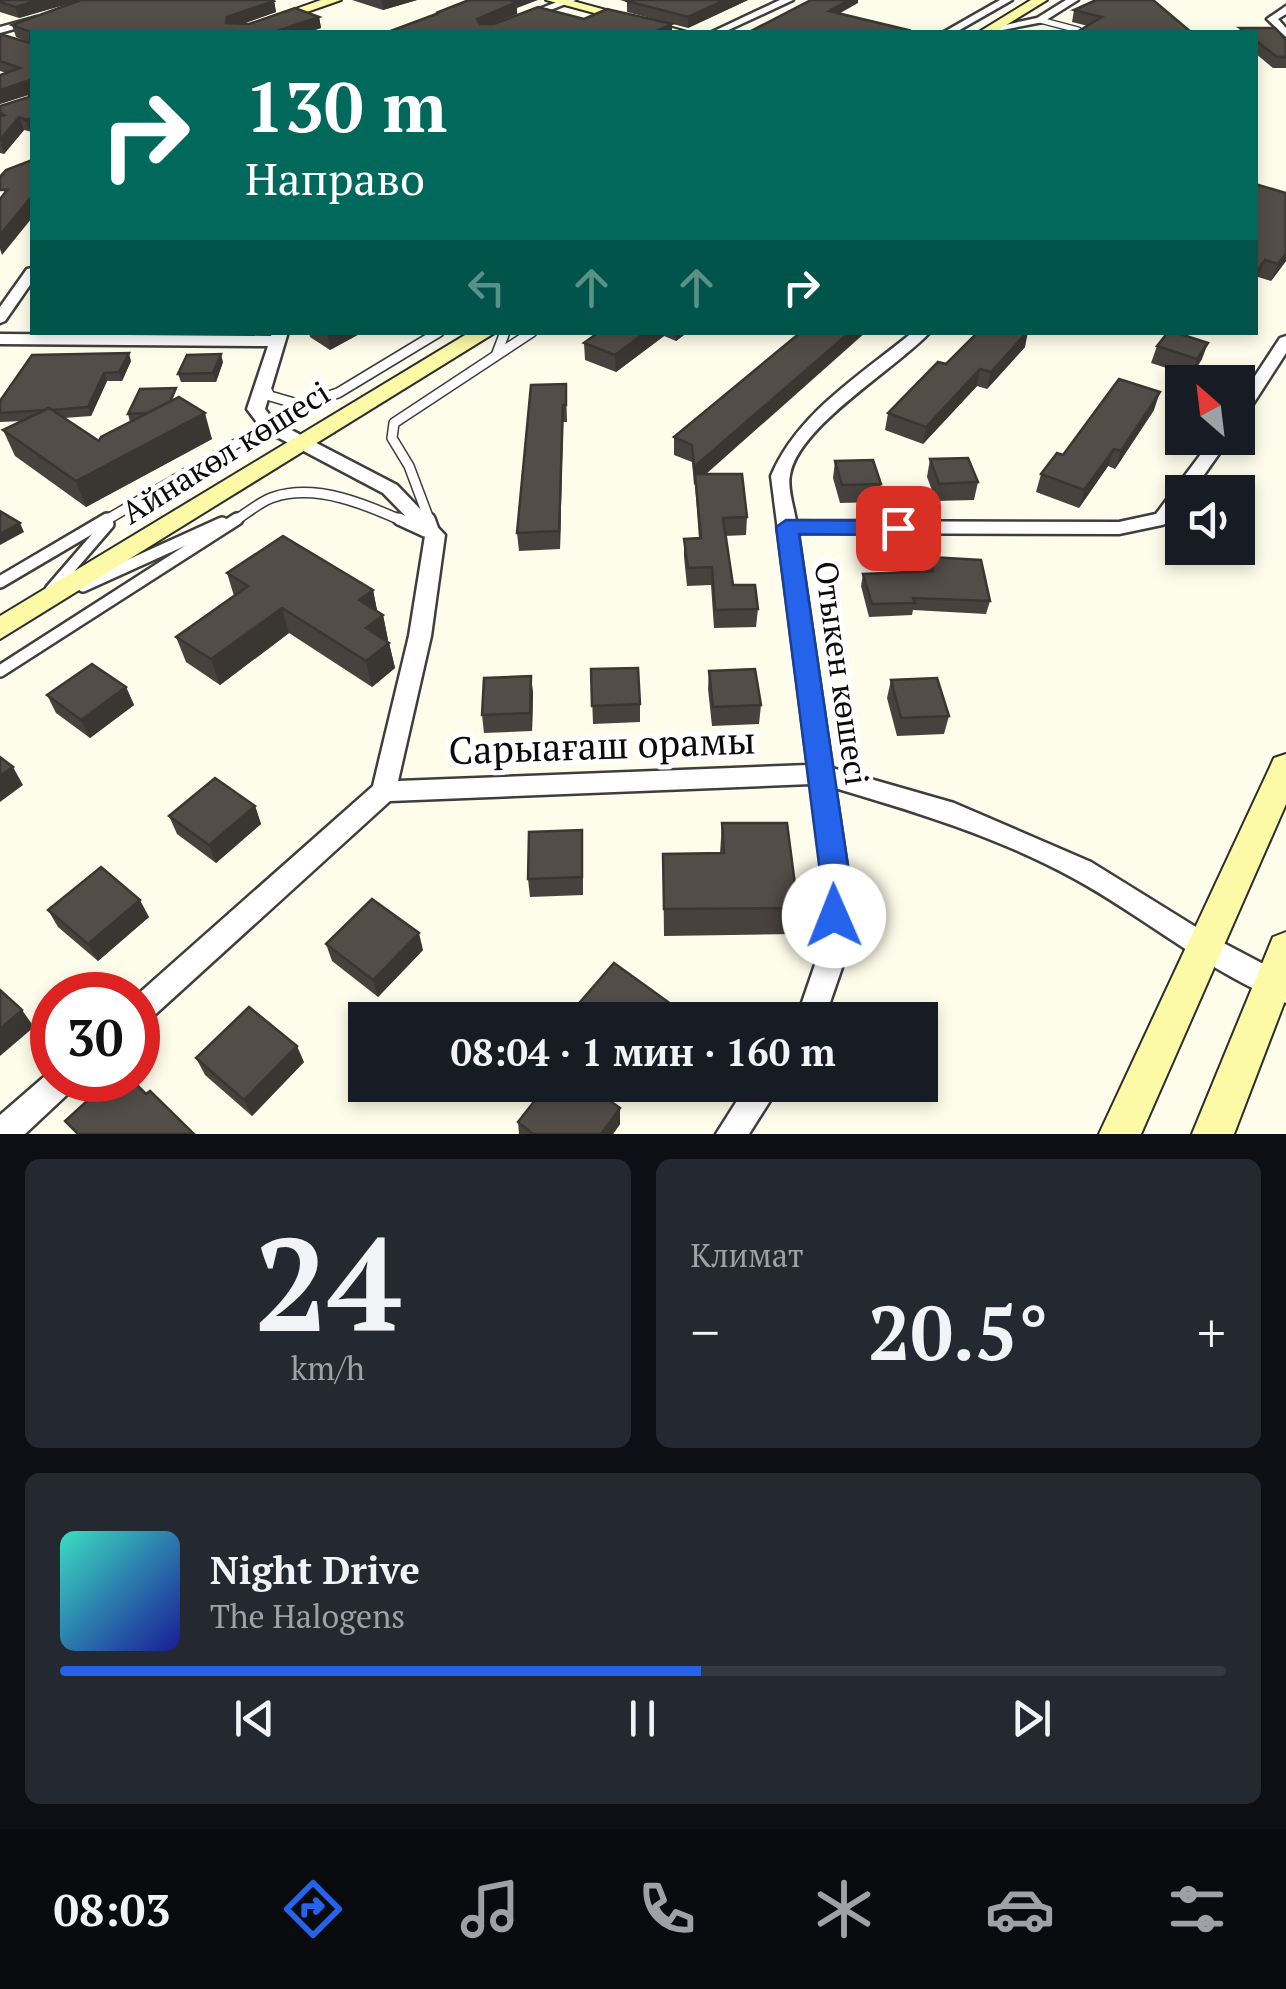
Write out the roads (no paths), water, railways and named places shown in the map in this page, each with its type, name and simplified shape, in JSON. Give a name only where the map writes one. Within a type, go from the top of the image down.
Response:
[{"type":"main road","points":[[244,30],[334,0]]},
{"type":"main road","points":[[991,30],[1040,0]]},
{"type":"main road","points":[[563,1],[672,30]]},
{"type":"main road","name":"Айнакөл көшесі","points":[[0,629],[302,442],[491,343]]},
{"type":"main road","points":[[1120,1134],[1286,768]]},
{"type":"main road","points":[[1213,1134],[1281,974]]},
{"type":"street","points":[[720,30],[788,0]]},
{"type":"street","points":[[973,26],[1007,0]]},
{"type":"street","points":[[994,30],[1040,20],[1073,0]]},
{"type":"street","points":[[491,30],[563,1]]},
{"type":"street","points":[[1286,9],[1272,19],[1286,34]]},
{"type":"street","points":[[0,30],[53,15]]},
{"type":"street","points":[[0,39],[14,43]]},
{"type":"street","points":[[0,318],[30,275]]},
{"type":"street","name":"Отыкен көшесі","points":[[816,1002],[833,952],[836,880],[780,476],[789,452],[811,427],[919,335]]},
{"type":"street","points":[[0,339],[278,337],[256,409],[268,425],[390,489],[435,535],[420,636],[384,791],[160,992]]},
{"type":"street","points":[[1255,388],[1286,341]]},
{"type":"street","points":[[786,527],[1119,528],[1165,514]]},
{"type":"street","name":"Сарыағаш орамы","points":[[384,791],[820,774],[944,810],[1032,847],[1082,870],[1202,946],[1281,974]]},
{"type":"street","points":[[2,1134],[38,1102]]},
{"type":"street","points":[[731,1134],[753,1102]]},
{"type":"lane","points":[[1040,20],[1073,30]]},
{"type":"lane","points":[[264,385],[270,396],[301,405],[338,393],[434,335]]},
{"type":"lane","points":[[435,535],[409,466],[392,438],[394,423],[491,343],[521,335]]},
{"type":"lane","points":[[0,582],[268,425]]},
{"type":"lane","points":[[0,671],[272,497],[292,493],[353,498],[435,535]]},
{"type":"lane","points":[[36,606],[246,512]]},
{"type":"lane","points":[[36,606],[115,515]]}]
